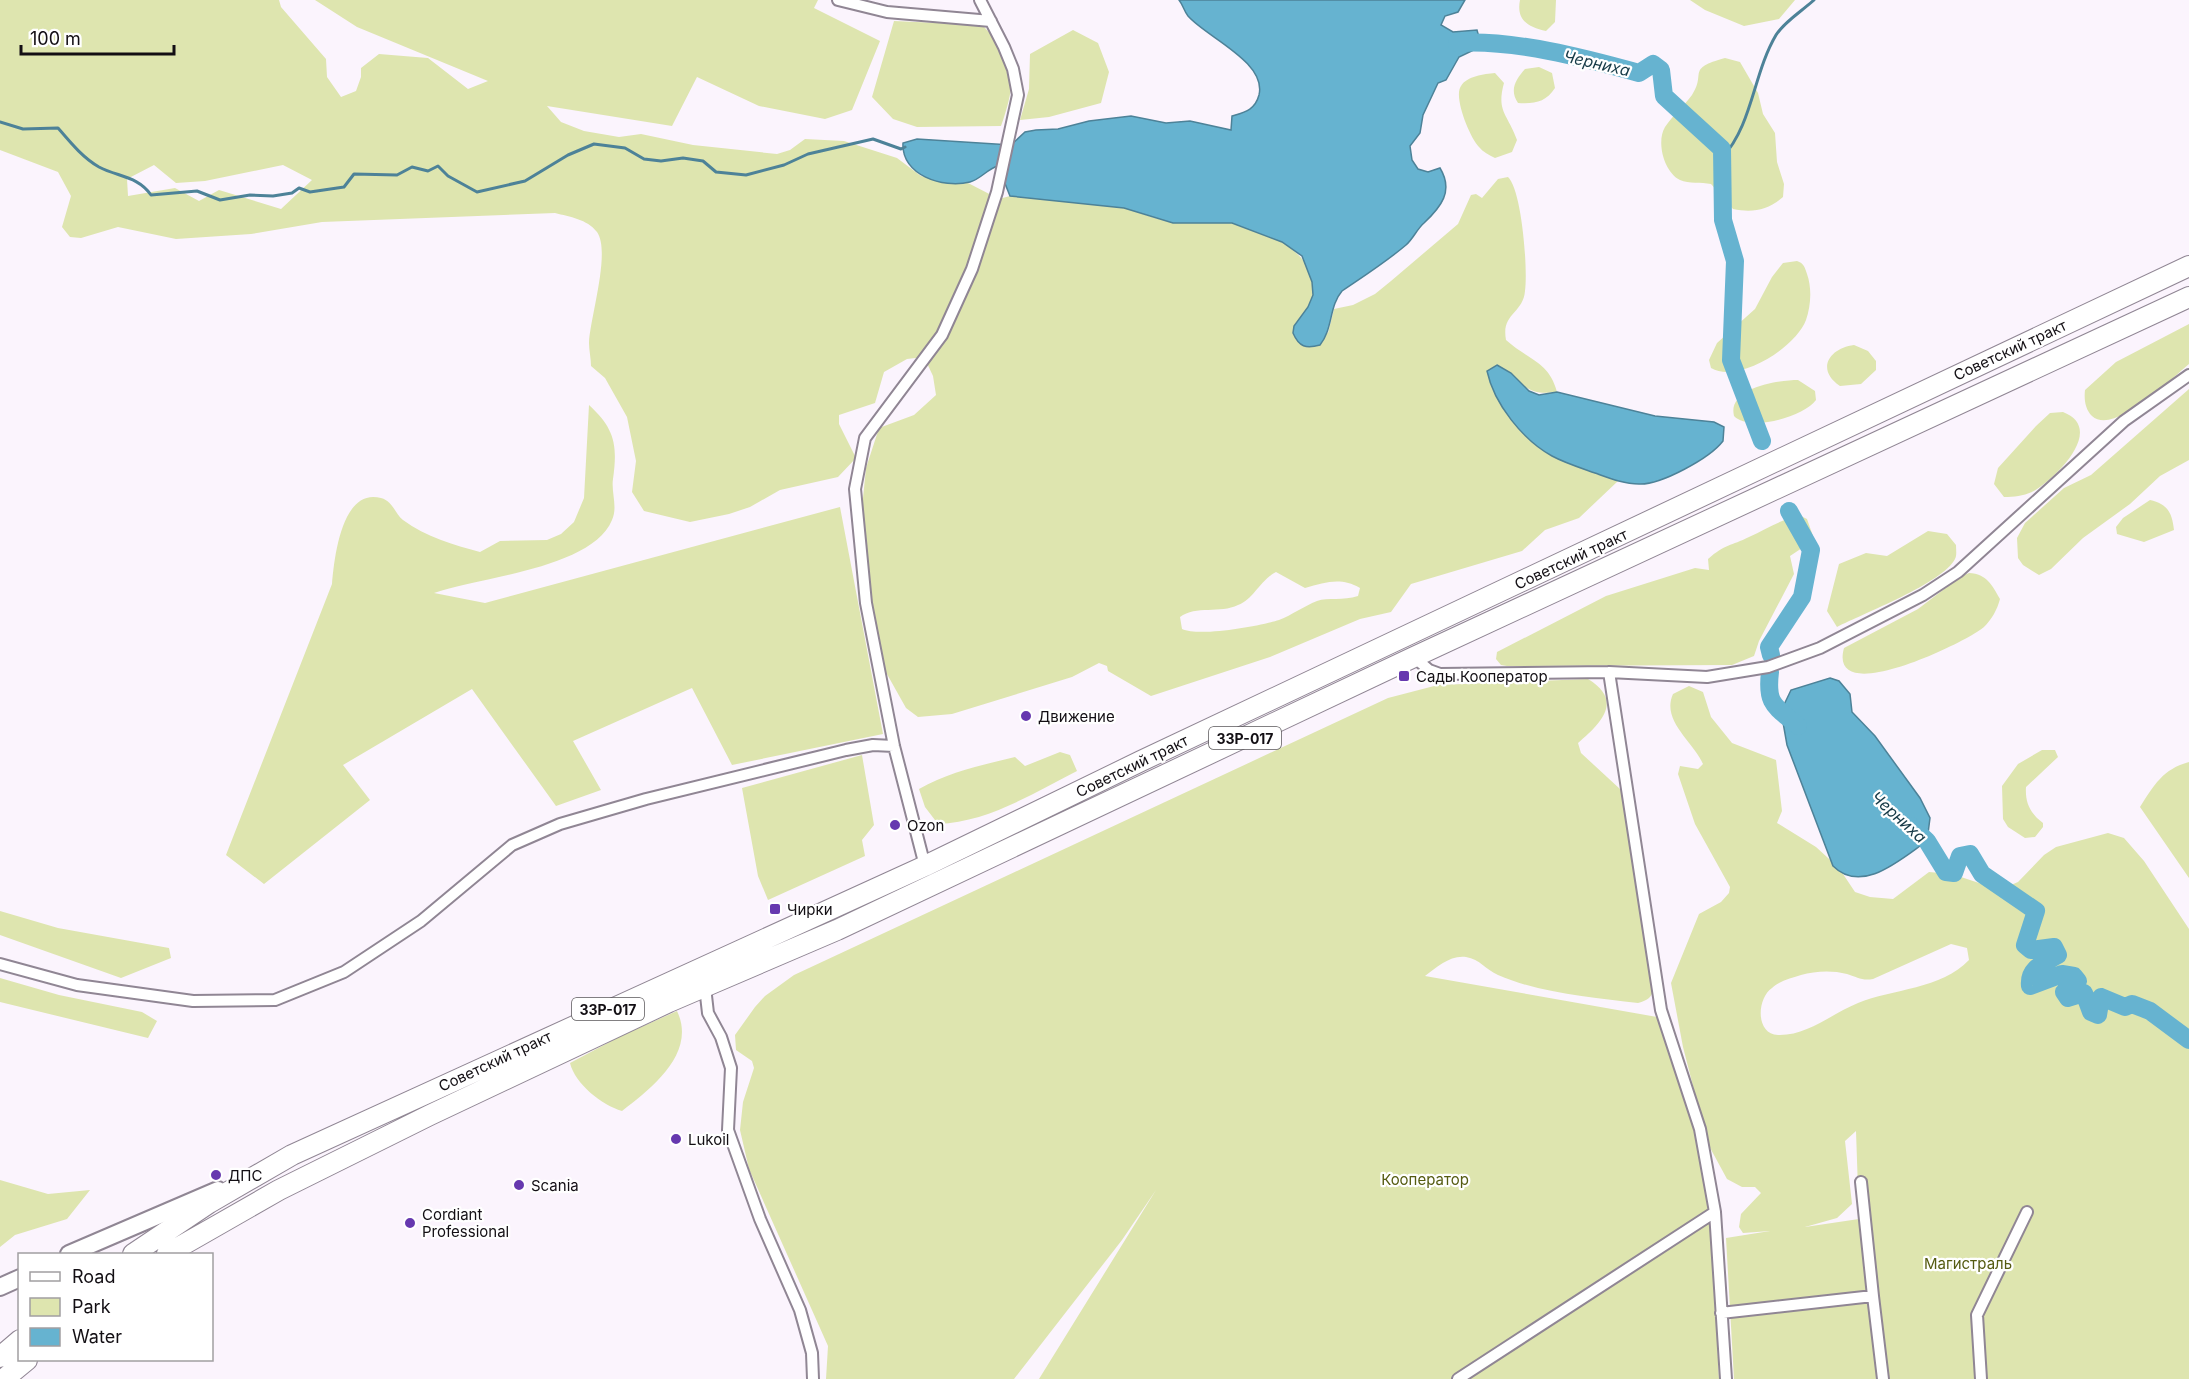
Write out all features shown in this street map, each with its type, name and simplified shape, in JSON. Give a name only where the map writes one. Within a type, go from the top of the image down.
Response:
[{"type":"highway","name":"Советский тракт","points":[[292,1155],[925,866],[1142,761],[2189,266]]},
{"type":"highway","name":"Советский тракт","points":[[169,1253],[233,1214],[301,1179],[705,987],[837,930],[1414,657],[2189,297]]},
{"type":"highway","name":"33Р-017","points":[[134,1253],[209,1203],[292,1155]]},
{"type":"highway","points":[[0,1357],[18,1342]]},
{"type":"highway","points":[[4,1379],[25,1361]]},
{"type":"main road","name":"Советский тракт","points":[[71,1253],[174,1210],[292,1155]]},
{"type":"main road","points":[[0,1287],[18,1279]]},
{"type":"street","points":[[838,0],[887,12],[991,21]]},
{"type":"street","points":[[925,866],[894,746],[866,603],[855,489],[865,438],[942,334],[972,269],[1009,141],[1018,95],[1013,69],[980,0]]},
{"type":"street","points":[[1414,657],[1429,670],[1440,674],[1609,672],[1707,677],[1768,667],[1820,648],[1923,595],[1958,572],[2124,421],[2189,375]]},
{"type":"street","points":[[1609,672],[1661,1010],[1700,1129],[1715,1212],[1726,1379]]},
{"type":"street","points":[[0,964],[77,985],[193,1001],[275,1000],[344,972],[421,921],[512,844],[560,824],[646,799],[846,750],[894,746]]},
{"type":"street","points":[[705,987],[708,1013],[721,1037],[731,1068],[728,1130],[760,1219],[800,1310],[812,1353],[813,1379]]},
{"type":"street","points":[[1861,1182],[1883,1379]]},
{"type":"street","points":[[1458,1379],[1715,1212]]},
{"type":"street","points":[[1981,1379],[1977,1315],[2027,1212]]},
{"type":"street","points":[[1721,1313],[1873,1296]]},
{"type":"green space","points":[[0,0],[279,0],[281,7],[326,59],[327,77],[341,97],[356,91],[361,77],[361,68],[379,54],[428,58],[468,89],[488,81],[357,27],[315,0],[818,0],[814,8],[880,41],[852,110],[825,119],[759,106],[697,77],[672,126],[547,106],[561,122],[584,131],[619,137],[641,134],[693,145],[777,154],[790,150],[805,139],[844,141],[897,158],[921,176],[952,183],[968,183],[999,199],[1010,196],[1096,203],[1124,208],[1160,220],[1187,223],[1225,222],[1245,226],[1288,246],[1308,267],[1313,280],[1313,295],[1308,308],[1294,326],[1328,333],[1334,309],[1353,305],[1375,294],[1458,224],[1471,195],[1476,194],[1482,198],[1498,179],[1508,177],[1517,197],[1520,213],[1525,249],[1526,281],[1523,299],[1507,324],[1506,340],[1543,367],[1549,374],[1557,392],[1542,393],[1531,390],[1521,384],[1511,373],[1496,395],[1522,430],[1535,442],[1562,459],[1618,481],[1579,518],[1545,530],[1522,551],[1411,584],[1391,612],[1360,619],[1270,657],[1151,696],[1108,671],[1107,666],[1099,663],[1072,677],[952,714],[918,717],[906,708],[883,667],[868,586],[862,508],[866,468],[879,428],[914,415],[936,395],[933,376],[924,357],[907,359],[884,372],[875,403],[839,415],[839,424],[856,458],[838,477],[780,490],[750,507],[690,522],[644,511],[632,492],[636,461],[627,417],[605,378],[591,366],[590,332],[599,286],[602,254],[601,241],[597,232],[583,221],[555,213],[322,222],[251,234],[176,239],[118,227],[81,238],[70,237],[62,227],[71,196],[58,172],[0,150]],"holes":[[[154,165],[176,183],[205,181],[283,165],[312,180],[281,209],[219,190],[199,201],[175,188],[128,196],[127,179]],[[1276,572],[1305,588],[1327,582],[1346,583],[1360,588],[1358,596],[1317,601],[1279,620],[1244,628],[1215,631],[1182,629],[1180,617],[1186,613],[1231,608],[1238,605],[1248,599],[1265,580]]]},
{"type":"green space","points":[[1520,0],[1556,0],[1555,22],[1546,31],[1529,25],[1520,13]]},
{"type":"green space","points":[[1690,0],[1795,0],[1779,19],[1744,26],[1705,10]]},
{"type":"green space","points":[[894,21],[982,25],[1002,49],[1011,71],[1010,96],[1001,126],[917,127],[893,119],[872,97]]},
{"type":"green space","points":[[1073,30],[1098,43],[1109,72],[1101,103],[1049,117],[1020,120],[1029,89],[1030,54]]},
{"type":"green space","points":[[1725,58],[1740,62],[1758,93],[1763,114],[1775,133],[1777,162],[1784,184],[1783,197],[1772,205],[1760,209],[1747,211],[1733,209],[1711,184],[1687,182],[1674,176],[1663,156],[1662,133],[1671,118],[1692,95],[1699,72],[1705,65]]},
{"type":"green space","points":[[1539,67],[1552,73],[1555,88],[1540,101],[1518,103],[1514,94],[1516,81],[1525,69]]},
{"type":"green space","points":[[1495,73],[1504,83],[1502,107],[1517,140],[1512,152],[1495,158],[1481,149],[1471,135],[1461,108],[1459,91],[1467,80]]},
{"type":"green space","points":[[1797,261],[1805,268],[1810,291],[1808,315],[1800,330],[1779,351],[1751,367],[1723,372],[1711,368],[1709,360],[1717,343],[1755,309],[1772,277],[1783,263]]},
{"type":"green space","points":[[2189,324],[2189,364],[2128,412],[2102,420],[2092,416],[2086,404],[2085,390],[2116,362]]},
{"type":"green space","points":[[1854,345],[1868,351],[1876,361],[1876,370],[1861,384],[1840,386],[1828,373],[1829,360],[1838,350]]},
{"type":"green space","points":[[1798,380],[1815,391],[1816,400],[1800,412],[1776,420],[1751,423],[1741,421],[1734,416],[1734,406],[1738,398],[1746,392],[1768,384]]},
{"type":"green space","points":[[2189,389],[2189,460],[2160,476],[2130,504],[2083,538],[2051,569],[2039,575],[2023,565],[2018,558],[2017,538],[2025,523],[2064,488],[2091,475]]},
{"type":"green space","points":[[589,405],[609,429],[615,456],[614,515],[600,537],[582,550],[532,569],[434,593],[485,603],[840,507],[883,734],[732,765],[692,688],[573,741],[601,790],[556,806],[472,689],[343,765],[370,800],[264,884],[226,855],[332,584],[338,544],[348,514],[357,504],[367,498],[381,498],[391,505],[403,520],[421,531],[480,552],[500,541],[547,540],[561,534],[574,522],[584,498]]},
{"type":"green space","points":[[2063,412],[2075,420],[2080,430],[2078,442],[2072,454],[2052,477],[2032,492],[2004,497],[1994,484],[1998,468],[2050,413]]},
{"type":"green space","points":[[2150,500],[2161,504],[2168,510],[2174,530],[2144,542],[2117,534],[2116,527],[2123,518]]},
{"type":"green space","points":[[1801,516],[1807,519],[1813,536],[1811,542],[1790,556],[1794,574],[1759,641],[1754,656],[1732,665],[1507,666],[1501,665],[1496,659],[1497,652],[1606,596],[1695,568],[1709,570],[1708,559],[1719,550],[1780,522]]},
{"type":"green space","points":[[1928,531],[1947,534],[1956,545],[1956,557],[1948,568],[1919,588],[1837,627],[1827,611],[1839,564],[1866,553],[1887,556]]},
{"type":"green space","points":[[1969,573],[1985,578],[2000,599],[1994,614],[1984,627],[1928,657],[1876,673],[1856,673],[1844,666],[1844,648],[1918,609],[1960,577]]},
{"type":"green space","name":"Кооператор","points":[[1588,679],[1599,687],[1605,695],[1607,704],[1601,720],[1578,743],[1581,753],[1620,789],[1630,807],[1654,987],[1651,996],[1638,1003],[1549,990],[1498,975],[1466,957],[1449,960],[1425,976],[1657,1017],[1693,1116],[1712,1230],[1719,1379],[1039,1379],[1156,1190],[1122,1240],[1014,1379],[826,1379],[828,1346],[749,1169],[740,1130],[743,1102],[754,1068],[752,1061],[736,1050],[735,1035],[765,996],[794,975],[1388,698],[1438,685]]},
{"type":"green space","name":"Магистраль","points":[[1689,686],[1703,692],[1711,717],[1732,743],[1776,760],[1782,811],[1777,823],[1816,847],[1839,868],[1855,892],[1870,897],[1893,899],[1929,872],[1952,874],[1994,888],[2004,888],[2018,882],[2044,855],[2056,847],[2108,833],[2124,838],[2144,861],[2189,929],[2189,1379],[1734,1379],[1726,1238],[1770,1231],[1743,1233],[1739,1227],[1741,1214],[1761,1193],[1755,1187],[1742,1187],[1727,1179],[1708,1144],[1683,1047],[1671,983],[1699,914],[1721,902],[1729,893],[1730,887],[1695,824],[1678,774],[1680,766],[1698,769],[1703,764],[1671,713],[1670,704],[1673,694]],"holes":[[[1951,944],[1967,948],[1969,960],[1958,970],[1945,977],[1931,983],[1871,998],[1799,1032],[1778,1035],[1765,1029],[1761,1015],[1763,999],[1772,988],[1782,982],[1806,974],[1824,972],[1873,979]],[[1856,1131],[1859,1219],[1805,1227],[1837,1218],[1852,1204],[1845,1141]]]},
{"type":"green space","points":[[2042,750],[2055,750],[2058,757],[2026,787],[2029,807],[2043,823],[2043,827],[2035,837],[2025,838],[2008,827],[2003,819],[2002,786],[2018,764]]},
{"type":"green space","points":[[1060,752],[1070,755],[1077,771],[1010,805],[975,818],[938,824],[925,807],[919,789],[942,778],[978,766],[1015,757],[1025,766]]},
{"type":"green space","points":[[862,755],[874,825],[862,840],[865,856],[768,900],[758,876],[742,788]]},
{"type":"green space","points":[[2189,762],[2189,878],[2140,807],[2155,785],[2166,774]]},
{"type":"green space","points":[[0,911],[58,928],[169,948],[171,958],[121,978],[0,935]]},
{"type":"green space","points":[[0,978],[59,995],[142,1012],[157,1021],[148,1038],[0,1002]]},
{"type":"green space","points":[[677,1011],[682,1026],[681,1041],[676,1055],[658,1080],[622,1111],[598,1099],[577,1079],[570,1063],[621,1036]]},
{"type":"green space","points":[[0,1180],[48,1194],[90,1190],[67,1219],[15,1235],[0,1247]]},
{"type":"water","points":[[1179,0],[1465,0],[1458,12],[1445,16],[1441,25],[1453,32],[1477,30],[1480,41],[1476,49],[1459,57],[1446,80],[1438,83],[1423,115],[1420,133],[1410,146],[1412,160],[1418,169],[1428,172],[1440,168],[1446,184],[1444,198],[1436,211],[1406,245],[1342,291],[1320,345],[1304,346],[1293,333],[1294,326],[1308,307],[1313,295],[1312,282],[1302,256],[1282,242],[1232,223],[1173,223],[1124,208],[1010,196],[998,166],[970,182],[959,184],[936,181],[916,171],[904,154],[903,143],[917,139],[1011,145],[1025,132],[1058,129],[1089,121],[1131,116],[1166,123],[1190,121],[1231,130],[1232,116],[1245,112],[1255,104],[1259,95],[1259,83],[1245,61],[1188,16]]},
{"type":"water","points":[[1497,365],[1511,373],[1529,391],[1539,395],[1557,392],[1655,416],[1714,422],[1724,427],[1723,441],[1697,462],[1660,480],[1639,484],[1611,479],[1552,456],[1521,431],[1503,408],[1491,383],[1487,371]]},
{"type":"water","points":[[1830,678],[1839,681],[1850,694],[1852,712],[1875,736],[1920,798],[1930,818],[1927,841],[1893,864],[1869,876],[1856,877],[1844,874],[1833,866],[1787,745],[1781,711],[1791,690]]},
{"type":"waterway","points":[[1722,158],[1740,130],[1768,50],[1776,35],[1788,21],[1814,0]]},
{"type":"waterway","name":"Черниха","points":[[1457,43],[1525,47],[1639,73],[1653,64],[1661,70],[1664,96],[1722,149],[1723,220],[1735,261],[1731,360],[1762,441]]},
{"type":"waterway","points":[[0,122],[23,129],[58,128],[93,163],[134,180],[151,195],[197,191],[220,200],[250,195],[273,196],[292,193],[299,188],[310,192],[344,187],[354,174],[397,175],[412,167],[428,171],[438,166],[448,176],[477,192],[525,181],[568,155],[594,144],[625,148],[644,159],[661,161],[683,158],[703,161],[716,172],[746,175],[784,165],[808,154],[873,139],[901,149],[905,147]]},
{"type":"waterway","name":"Черниха","points":[[1771,655],[1769,647],[1802,597],[1811,550],[1789,511]]},
{"type":"waterway","name":"Черниха","points":[[1770,672],[1769,692],[1774,704],[1798,726]]},
{"type":"waterway","name":"Черниха","points":[[1911,826],[1927,841],[1946,872],[1954,873],[1960,856],[1970,854],[1982,874],[2036,911],[2025,945],[2031,950],[2054,947],[2058,955],[2034,970],[2030,986],[2062,974],[2074,976],[2078,981],[2064,992],[2068,998],[2084,993],[2091,1012],[2098,1015],[2101,997],[2125,1007],[2132,1004],[2150,1011],[2189,1040]]},
{"type":"place","name":"Сады Кооператор","points":[[1404,676]]},
{"type":"place","name":"Движение","points":[[1026,716]]},
{"type":"place","name":"Ozon","points":[[895,825]]},
{"type":"place","name":"Чирки","points":[[775,909]]},
{"type":"place","name":"Lukoil","points":[[676,1139]]},
{"type":"place","name":"ДПС","points":[[216,1175]]},
{"type":"place","name":"Scania","points":[[519,1185]]},
{"type":"place","name":"Cordiant Professional","points":[[410,1223]]}]
